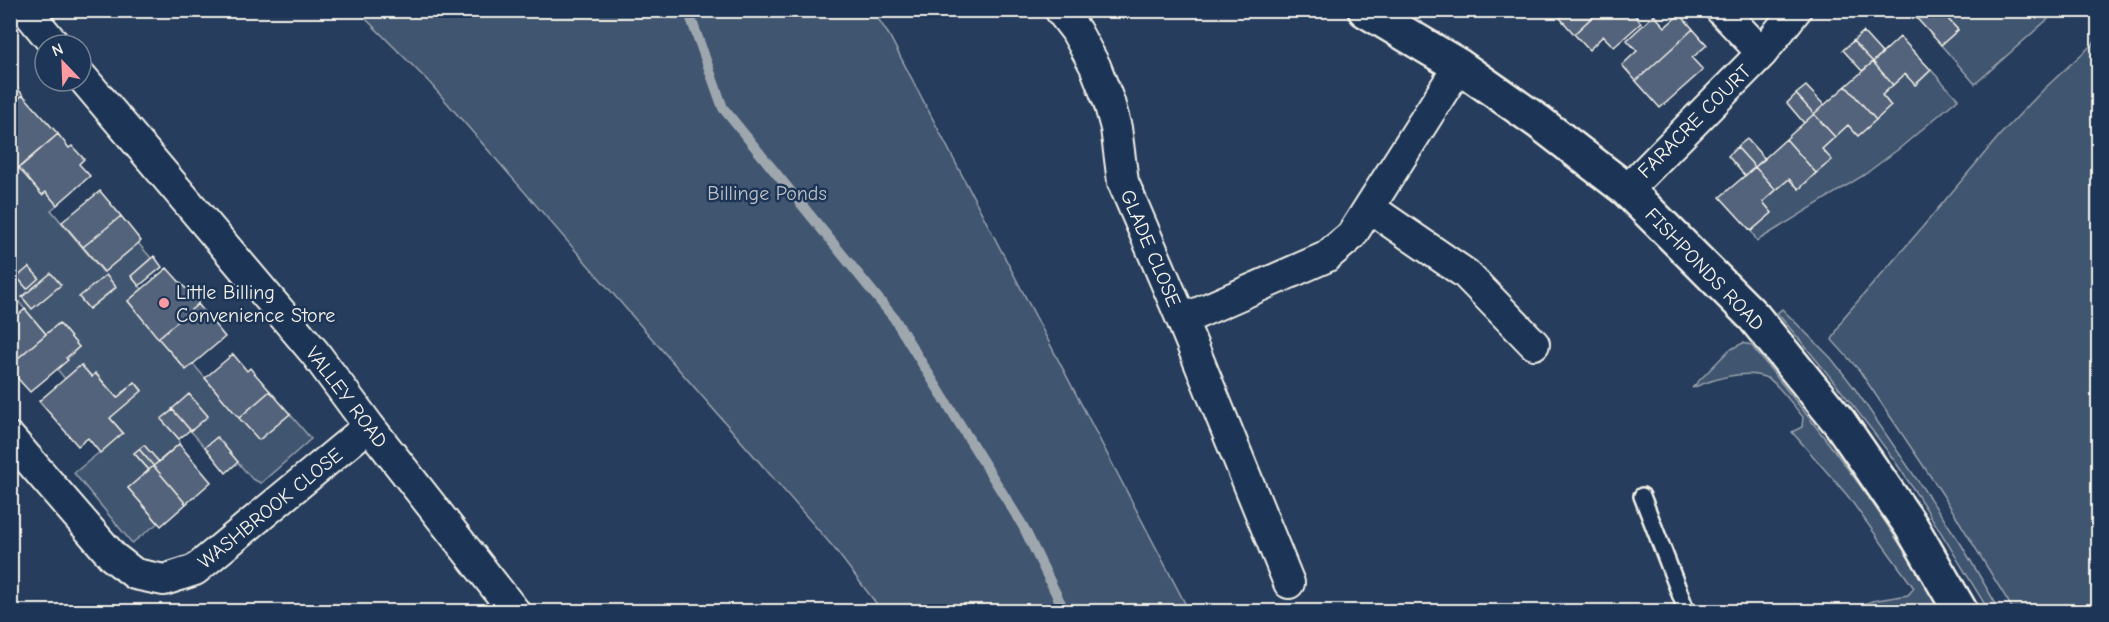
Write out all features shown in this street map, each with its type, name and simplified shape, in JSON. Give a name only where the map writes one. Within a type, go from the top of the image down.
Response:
[{"type":"street","points":[[26,10],[45,33]]},
{"type":"street","name":"GLADE CLOSE","points":[[1060,10],[1076,31],[1095,66],[1109,102],[1119,146],[1123,182],[1289,583]]},
{"type":"street","name":"FISHPONDS ROAD","points":[[1365,10],[1459,66],[1539,122],[1627,190],[1754,317],[1840,423],[1911,526],[1961,612]]},
{"type":"street","name":"FARACRE COURT","points":[[1721,10],[1761,53]]},
{"type":"street","name":"FARACRE COURT","points":[[1627,190],[1761,53],[1796,10]]},
{"type":"street","name":"GLADE CLOSE","points":[[1182,320],[1326,257],[1351,236],[1459,66]]},
{"type":"street","name":"VALLEY ROAD","points":[[93,90],[311,348],[515,612]]},
{"type":"street","points":[[1370,208],[1466,274],[1534,344]]},
{"type":"street","name":"WASHBROOK CLOSE","points":[[10,438],[113,557],[135,574],[164,580],[195,570],[369,426]]},
{"type":"lane","points":[[1642,496],[1688,612]]},
{"type":"green space","name":"Billinge Ponds","points":[[358,11],[873,11],[889,35],[1189,611],[882,611],[834,548],[429,82]]},
{"type":"green space","points":[[1957,11],[2057,11],[1975,84],[1941,45],[1958,30],[1948,19]]},
{"type":"green space","points":[[2098,39],[2098,611],[2014,611],[1943,495],[1859,370],[1832,340],[1844,317],[2000,135],[2045,88]]},
{"type":"green space","points":[[1931,70],[1958,99],[1864,175],[1757,241],[1751,231],[1772,213],[1763,202],[1789,179],[1799,189],[1831,160],[1822,149],[1848,125],[1858,136],[1891,106],[1882,95],[1905,74],[1916,85]]},
{"type":"green space","points":[[19,168],[42,195],[46,192],[57,205],[51,210],[103,272],[138,243],[151,258],[131,276],[142,289],[128,301],[185,369],[193,364],[259,440],[290,414],[311,439],[261,483],[252,479],[217,438],[205,447],[172,410],[162,419],[179,439],[179,444],[159,462],[144,445],[134,453],[149,470],[128,488],[158,523],[132,543],[74,473],[123,433],[110,418],[142,390],[135,382],[117,398],[96,373],[92,377],[81,365],[65,379],[57,369],[79,347],[46,334],[11,293],[11,175]],"holes":[[[106,275],[116,288],[89,309],[80,297]]]},
{"type":"green space","points":[[1782,309],[1831,358],[1853,386],[1961,544],[2000,611],[1989,611],[1894,460],[1837,385],[1777,313]]},
{"type":"green space","points":[[1743,343],[1751,345],[1852,474],[1898,541],[1940,611],[1846,611],[1872,601],[1908,595],[1914,588],[1847,495],[1792,432],[1802,427],[1803,417],[1772,381],[1760,376],[1740,374],[1719,378],[1692,388],[1729,350]]},
{"type":"building","points":[[1568,10],[1600,10],[1574,34],[1560,18]]},
{"type":"building","points":[[1600,10],[1631,10],[1641,23],[1614,47],[1603,36],[1589,50],[1574,34]]},
{"type":"building","points":[[1913,10],[1957,10],[1948,19],[1958,30],[1941,45],[1911,12]]},
{"type":"building","points":[[1680,14],[1693,29],[1636,81],[1622,65],[1637,51],[1627,40],[1654,15],[1665,27]]},
{"type":"building","points":[[1693,29],[1707,45],[1692,58],[1703,70],[1660,108],[1636,81]]},
{"type":"building","points":[[1863,32],[1882,53],[1873,62],[1853,41]]},
{"type":"building","points":[[1900,37],[1931,70],[1915,85],[1905,74],[1893,85],[1873,62]]},
{"type":"building","points":[[1853,41],[1873,62],[1862,71],[1843,50]]},
{"type":"building","points":[[1873,62],[1893,85],[1882,95],[1891,106],[1876,120],[1846,86]]},
{"type":"building","points":[[10,80],[23,95],[10,106]]},
{"type":"building","points":[[1806,86],[1824,105],[1814,114],[1796,94]]},
{"type":"building","points":[[1846,86],[1876,120],[1858,136],[1848,125],[1835,137],[1814,114]]},
{"type":"building","points":[[1796,94],[1814,114],[1804,123],[1787,103]]},
{"type":"building","points":[[23,95],[58,134],[10,175],[10,106]]},
{"type":"building","points":[[1814,114],[1835,137],[1822,149],[1832,160],[1816,173],[1786,139]]},
{"type":"building","points":[[58,134],[69,148],[72,146],[84,159],[79,164],[90,176],[57,205],[46,192],[42,195],[19,168]]},
{"type":"building","points":[[1747,139],[1765,159],[1755,167],[1737,147]]},
{"type":"building","points":[[1786,139],[1816,173],[1799,189],[1789,179],[1776,190],[1755,167]]},
{"type":"building","points":[[1737,147],[1755,167],[1745,176],[1728,156]]},
{"type":"building","points":[[1755,167],[1776,190],[1763,202],[1772,213],[1751,231],[1720,197]]},
{"type":"building","points":[[100,191],[121,216],[83,247],[62,222]]},
{"type":"building","points":[[121,216],[141,241],[104,272],[83,247]]},
{"type":"building","points":[[154,256],[162,267],[139,286],[131,276]]},
{"type":"building","points":[[29,267],[39,278],[27,289],[17,277]]},
{"type":"building","name":"Little Billing Convenience Store","points":[[167,268],[185,288],[189,288],[198,299],[198,304],[158,338],[128,301]]},
{"type":"building","points":[[51,273],[61,285],[32,309],[22,297]]},
{"type":"building","points":[[106,275],[116,287],[89,309],[79,297]]},
{"type":"building","points":[[198,304],[225,337],[186,370],[158,338]]},
{"type":"building","points":[[25,309],[46,334],[10,365],[10,322]]},
{"type":"building","points":[[59,323],[79,347],[66,358],[68,360],[30,392],[10,370],[10,365]]},
{"type":"building","points":[[233,354],[247,371],[250,368],[270,391],[239,418],[205,378]]},
{"type":"building","points":[[81,365],[92,377],[95,373],[117,398],[135,382],[142,391],[110,418],[123,433],[100,453],[88,438],[78,446],[39,401]]},
{"type":"building","points":[[270,391],[290,414],[259,440],[239,418]]},
{"type":"building","points":[[189,394],[208,416],[191,431],[172,409]]},
{"type":"building","points":[[173,410],[190,430],[179,439],[161,419]]},
{"type":"building","points":[[217,437],[238,462],[226,473],[205,447]]},
{"type":"building","points":[[179,444],[211,482],[161,526],[128,488]]},
{"type":"building","points":[[179,444],[211,482],[186,504],[139,449],[144,445],[159,462]]},
{"type":"building","points":[[139,449],[186,504],[161,526],[128,488],[149,470],[134,453]]},
{"type":"waterway","points":[[688,10],[723,108],[894,318],[1023,526],[1065,612]]},
{"type":"place","name":"Little Billing Convenience Store","points":[[164,303]]}]
